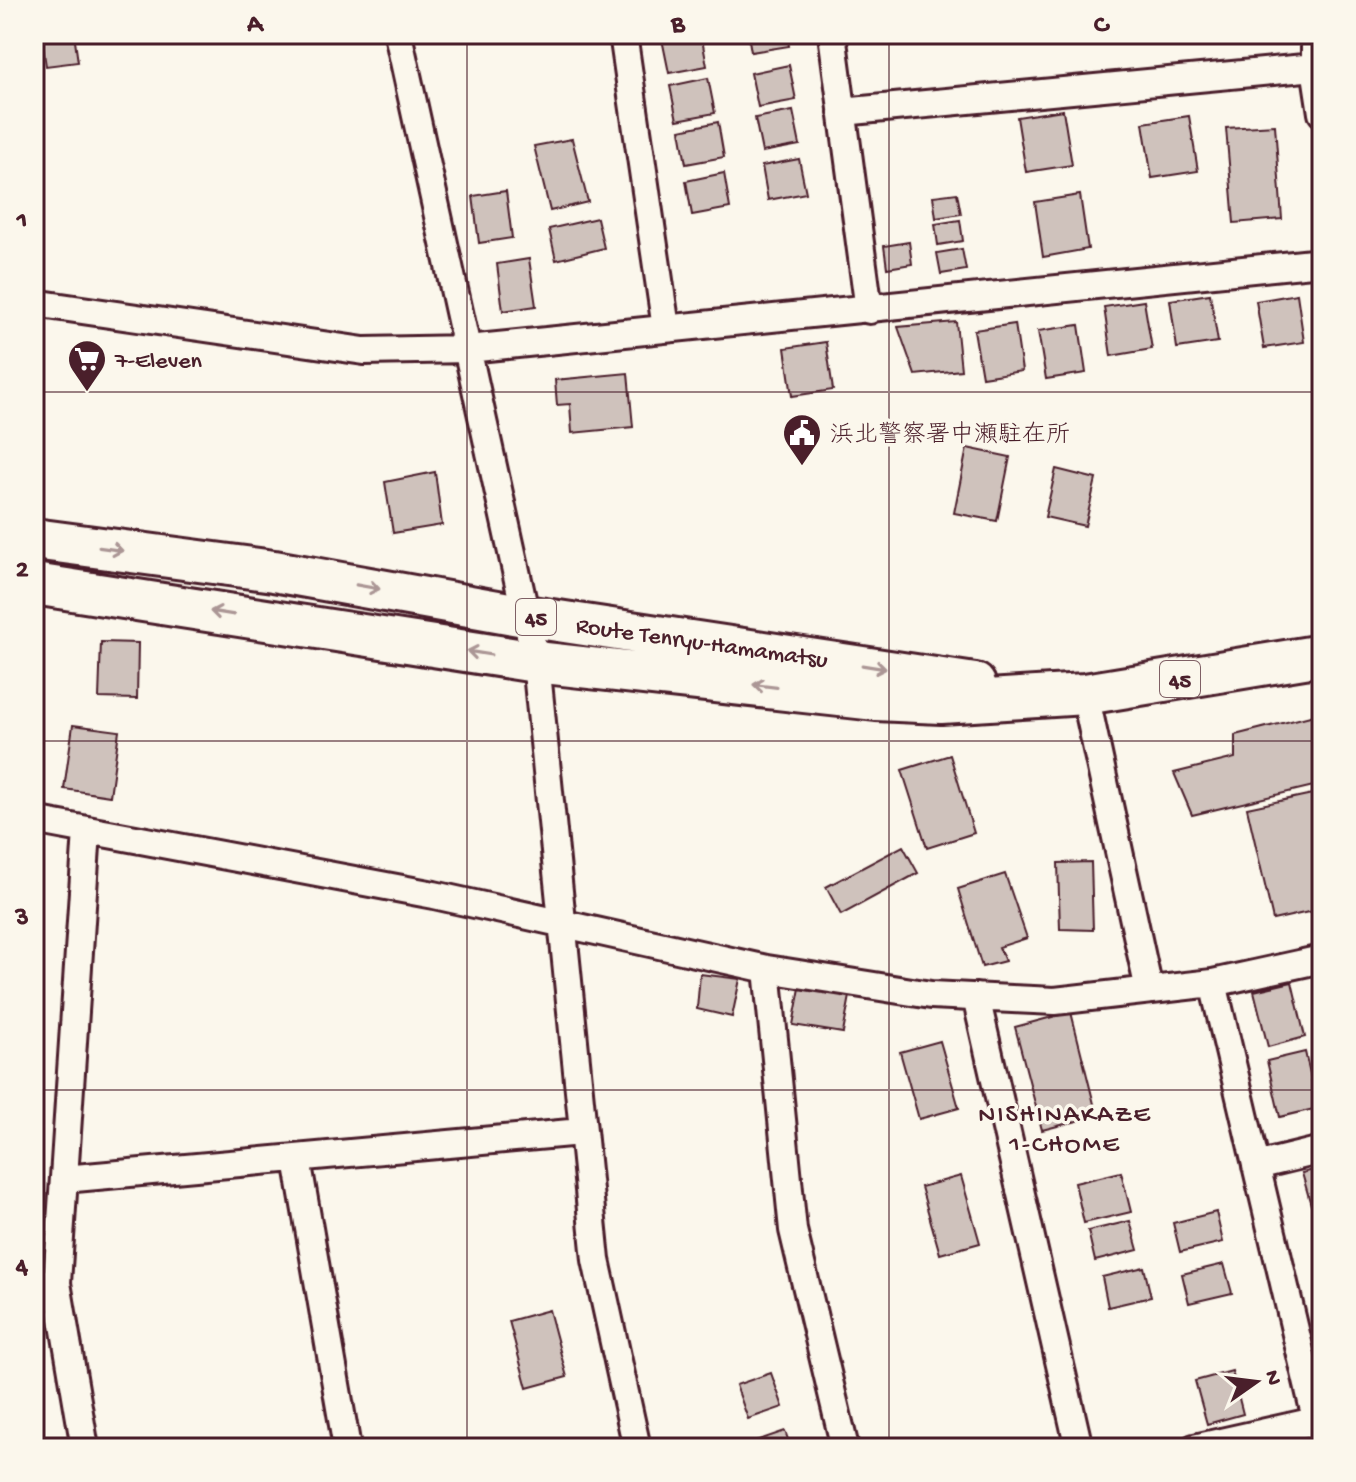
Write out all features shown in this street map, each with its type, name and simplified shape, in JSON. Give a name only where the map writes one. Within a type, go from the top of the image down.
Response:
[{"type":"main road","name":"Route Tenryu-Hamamatsu","points":[[34,539],[274,571],[525,616],[955,679],[1038,698]]},
{"type":"main road","name":"Route Tenryu-Hamamatsu","points":[[34,584],[536,662],[876,700],[941,703],[1085,694],[1322,655]]},
{"type":"street","points":[[398,34],[536,662],[596,1260],[637,1448]]},
{"type":"street","points":[[623,34],[666,328]]},
{"type":"street","points":[[832,34],[869,310]]},
{"type":"street","points":[[1315,34],[1315,67],[1322,113]]},
{"type":"street","points":[[842,112],[1315,67]]},
{"type":"street","points":[[34,303],[364,351],[468,349],[1322,262]]},
{"type":"street","points":[[1085,694],[1149,990]]},
{"type":"street","points":[[34,820],[434,895],[767,969],[931,995],[1055,1001],[1213,983],[1322,959]]},
{"type":"street","points":[[85,1448],[57,1283],[87,831]]},
{"type":"street","points":[[767,969],[793,1230],[845,1448]]},
{"type":"street","points":[[1194,1448],[1318,1432],[1310,1350],[1256,1166],[1213,983]]},
{"type":"street","points":[[976,997],[1079,1448]]},
{"type":"street","points":[[64,1179],[581,1132]]},
{"type":"street","points":[[1256,1166],[1322,1150]]},
{"type":"street","points":[[297,1159],[347,1448]]},
{"type":"building","points":[[41,34],[74,34],[78,62],[46,66]]},
{"type":"building","points":[[701,34],[707,66],[669,73],[662,39]]},
{"type":"building","points":[[748,34],[787,34],[789,46],[751,52]]},
{"type":"building","points":[[789,65],[796,100],[758,107],[751,73]]},
{"type":"building","points":[[708,78],[715,113],[677,120],[670,86]]},
{"type":"building","points":[[1063,110],[1072,165],[1026,172],[1017,117]]},
{"type":"building","points":[[793,111],[800,145],[762,152],[755,118]]},
{"type":"building","points":[[1189,116],[1198,171],[1152,178],[1143,123]]},
{"type":"building","points":[[718,122],[724,157],[686,164],[680,130]]},
{"type":"building","points":[[1275,125],[1282,219],[1234,223],[1226,128]]},
{"type":"building","points":[[572,139],[588,202],[550,211],[534,146]]},
{"type":"building","points":[[799,159],[806,193],[768,200],[762,166]]},
{"type":"building","points":[[724,173],[730,208],[692,215],[686,181]]},
{"type":"building","points":[[506,191],[512,238],[479,243],[473,196]]},
{"type":"building","points":[[957,193],[961,214],[936,218],[933,196]]},
{"type":"building","points":[[1080,195],[1088,249],[1043,257],[1035,202]]},
{"type":"building","points":[[597,218],[604,248],[556,260],[549,229]]},
{"type":"building","points":[[960,220],[963,241],[938,245],[935,224]]},
{"type":"building","points":[[909,242],[912,264],[887,268],[884,246]]},
{"type":"building","points":[[962,249],[966,270],[941,274],[937,253]]},
{"type":"building","points":[[529,259],[536,306],[503,311],[497,264]]},
{"type":"building","points":[[1210,294],[1218,342],[1177,348],[1170,300]]},
{"type":"building","points":[[1297,294],[1304,342],[1264,348],[1256,301]]},
{"type":"building","points":[[1144,301],[1152,349],[1111,356],[1104,307]]},
{"type":"building","points":[[956,322],[961,370],[915,375],[898,327]]},
{"type":"building","points":[[1015,324],[1022,371],[982,377],[974,330]]},
{"type":"building","points":[[1079,325],[1086,373],[1046,379],[1038,331]]},
{"type":"building","points":[[826,342],[833,390],[792,396],[785,348]]},
{"type":"building","points":[[628,373],[633,427],[572,433],[570,404],[557,405],[555,380]]},
{"type":"building","points":[[967,448],[1010,457],[997,521],[954,513]]},
{"type":"building","points":[[1056,469],[1096,479],[1085,526],[1045,517]]},
{"type":"building","points":[[435,472],[442,525],[393,533],[385,482]]},
{"type":"building","points":[[101,642],[138,643],[137,699],[99,698]]},
{"type":"building","points":[[1322,713],[1322,784],[1192,815],[1174,773],[1235,758],[1235,735]]},
{"type":"building","points":[[73,725],[119,731],[110,796],[64,789]]},
{"type":"building","points":[[950,755],[974,833],[927,848],[902,770]]},
{"type":"building","points":[[1317,793],[1322,814],[1322,855],[1313,857],[1322,909],[1273,920],[1247,808]]},
{"type":"building","points":[[903,846],[918,873],[841,915],[826,887]]},
{"type":"building","points":[[1091,862],[1093,930],[1060,929],[1058,863]]},
{"type":"building","points":[[1005,874],[1027,938],[999,947],[1005,961],[982,967],[958,889]]},
{"type":"building","points":[[700,974],[740,979],[732,1017],[697,1009]]},
{"type":"building","points":[[1292,982],[1305,1037],[1268,1047],[1254,991]]},
{"type":"building","points":[[800,988],[850,996],[843,1033],[793,1025]]},
{"type":"building","points":[[1071,1012],[1097,1116],[1042,1130],[1015,1027]]},
{"type":"building","points":[[940,1041],[959,1108],[919,1119],[900,1052]]},
{"type":"building","points":[[1305,1052],[1318,1108],[1280,1117],[1267,1061]]},
{"type":"building","points":[[1322,1168],[1322,1203],[1311,1205],[1302,1173]]},
{"type":"building","points":[[1121,1172],[1131,1212],[1084,1223],[1075,1183]]},
{"type":"building","points":[[961,1176],[980,1243],[940,1254],[921,1187]]},
{"type":"building","points":[[1216,1212],[1223,1242],[1180,1252],[1173,1223]]},
{"type":"building","points":[[1130,1221],[1138,1250],[1095,1261],[1088,1231]]},
{"type":"building","points":[[1224,1264],[1232,1293],[1189,1303],[1182,1274]]},
{"type":"building","points":[[1144,1267],[1151,1297],[1108,1307],[1102,1277]]},
{"type":"building","points":[[549,1310],[567,1377],[527,1388],[509,1321]]},
{"type":"building","points":[[1232,1371],[1243,1414],[1207,1424],[1195,1381]]},
{"type":"building","points":[[771,1373],[783,1407],[748,1419],[736,1385]]},
{"type":"building","points":[[785,1431],[791,1448],[751,1448],[750,1443]]},
{"type":"place","name":"7-Eleven","points":[[87,393]]},
{"type":"place","name":"浜北警察署中瀬駐在所","points":[[802,467]]},
{"type":"district","name":"NISHINAKAZE 1-CHOME","points":[[1065,1127]]}]
